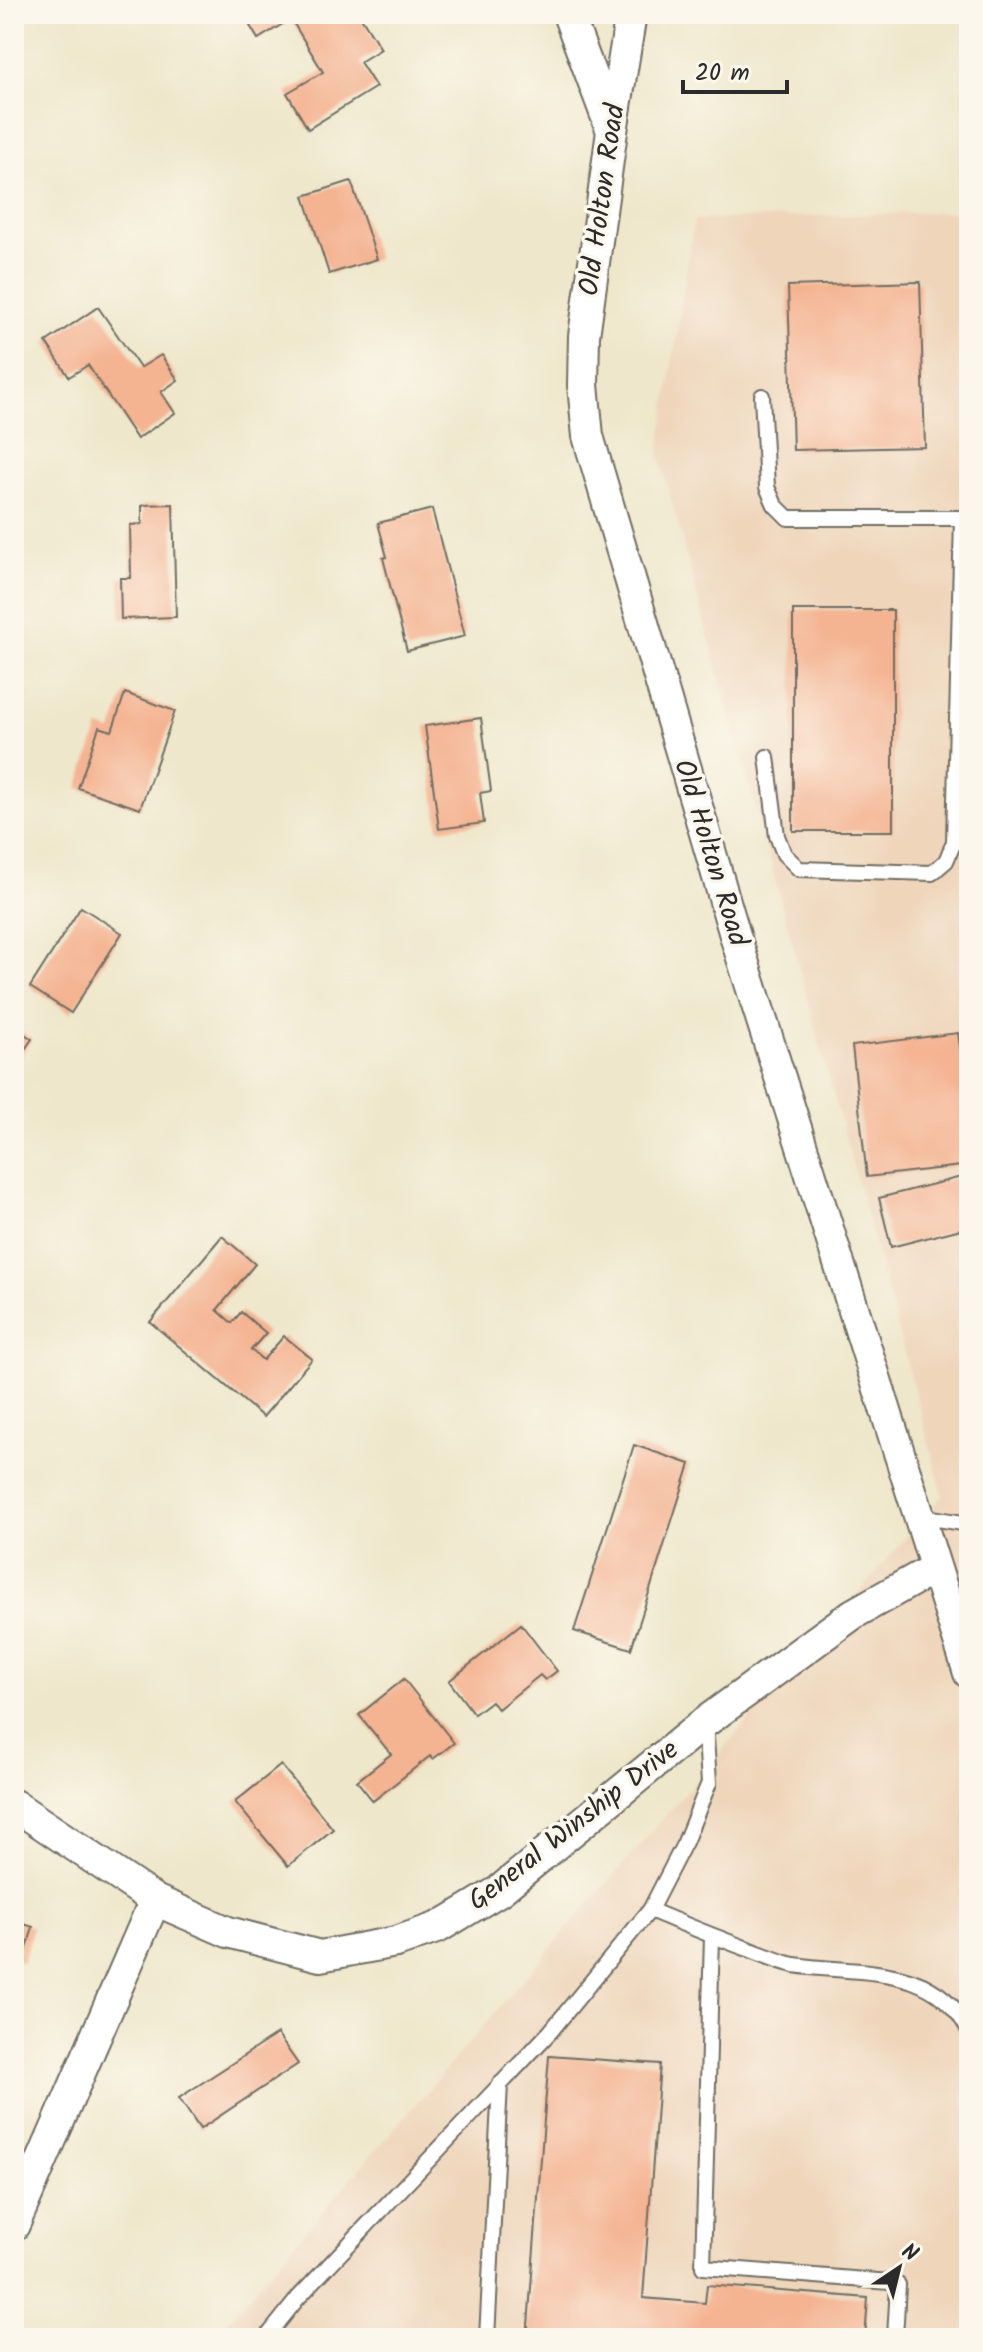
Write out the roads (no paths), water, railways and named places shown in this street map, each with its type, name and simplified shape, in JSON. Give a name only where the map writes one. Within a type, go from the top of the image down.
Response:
[{"type":"street","points":[[568,14],[612,131]]},
{"type":"street","name":"Old Holton Road","points":[[631,14],[584,336],[583,385],[588,436],[737,942],[969,1673]]},
{"type":"street","name":"General Winship Drive","points":[[14,1805],[155,1900],[228,1932],[320,1956],[396,1942],[439,1927],[499,1891],[705,1722],[853,1614],[935,1568]]},
{"type":"street","points":[[14,2225],[155,1900]]},
{"type":"lane","points":[[762,396],[767,487],[775,505],[788,518],[966,518],[954,842],[946,861],[932,873],[799,869],[784,854],[777,836],[767,757]]},
{"type":"lane","points":[[919,1516],[969,1524]]},
{"type":"lane","points":[[266,2338],[298,2298],[550,2032],[650,1910],[685,1842],[709,1783],[705,1722]]},
{"type":"lane","points":[[650,1910],[793,1965],[898,1975],[931,1990],[948,2002],[969,2031]]},
{"type":"lane","points":[[712,1936],[703,2267],[890,2282],[898,2285],[895,2338]]},
{"type":"lane","points":[[487,2338],[500,2084]]}]
